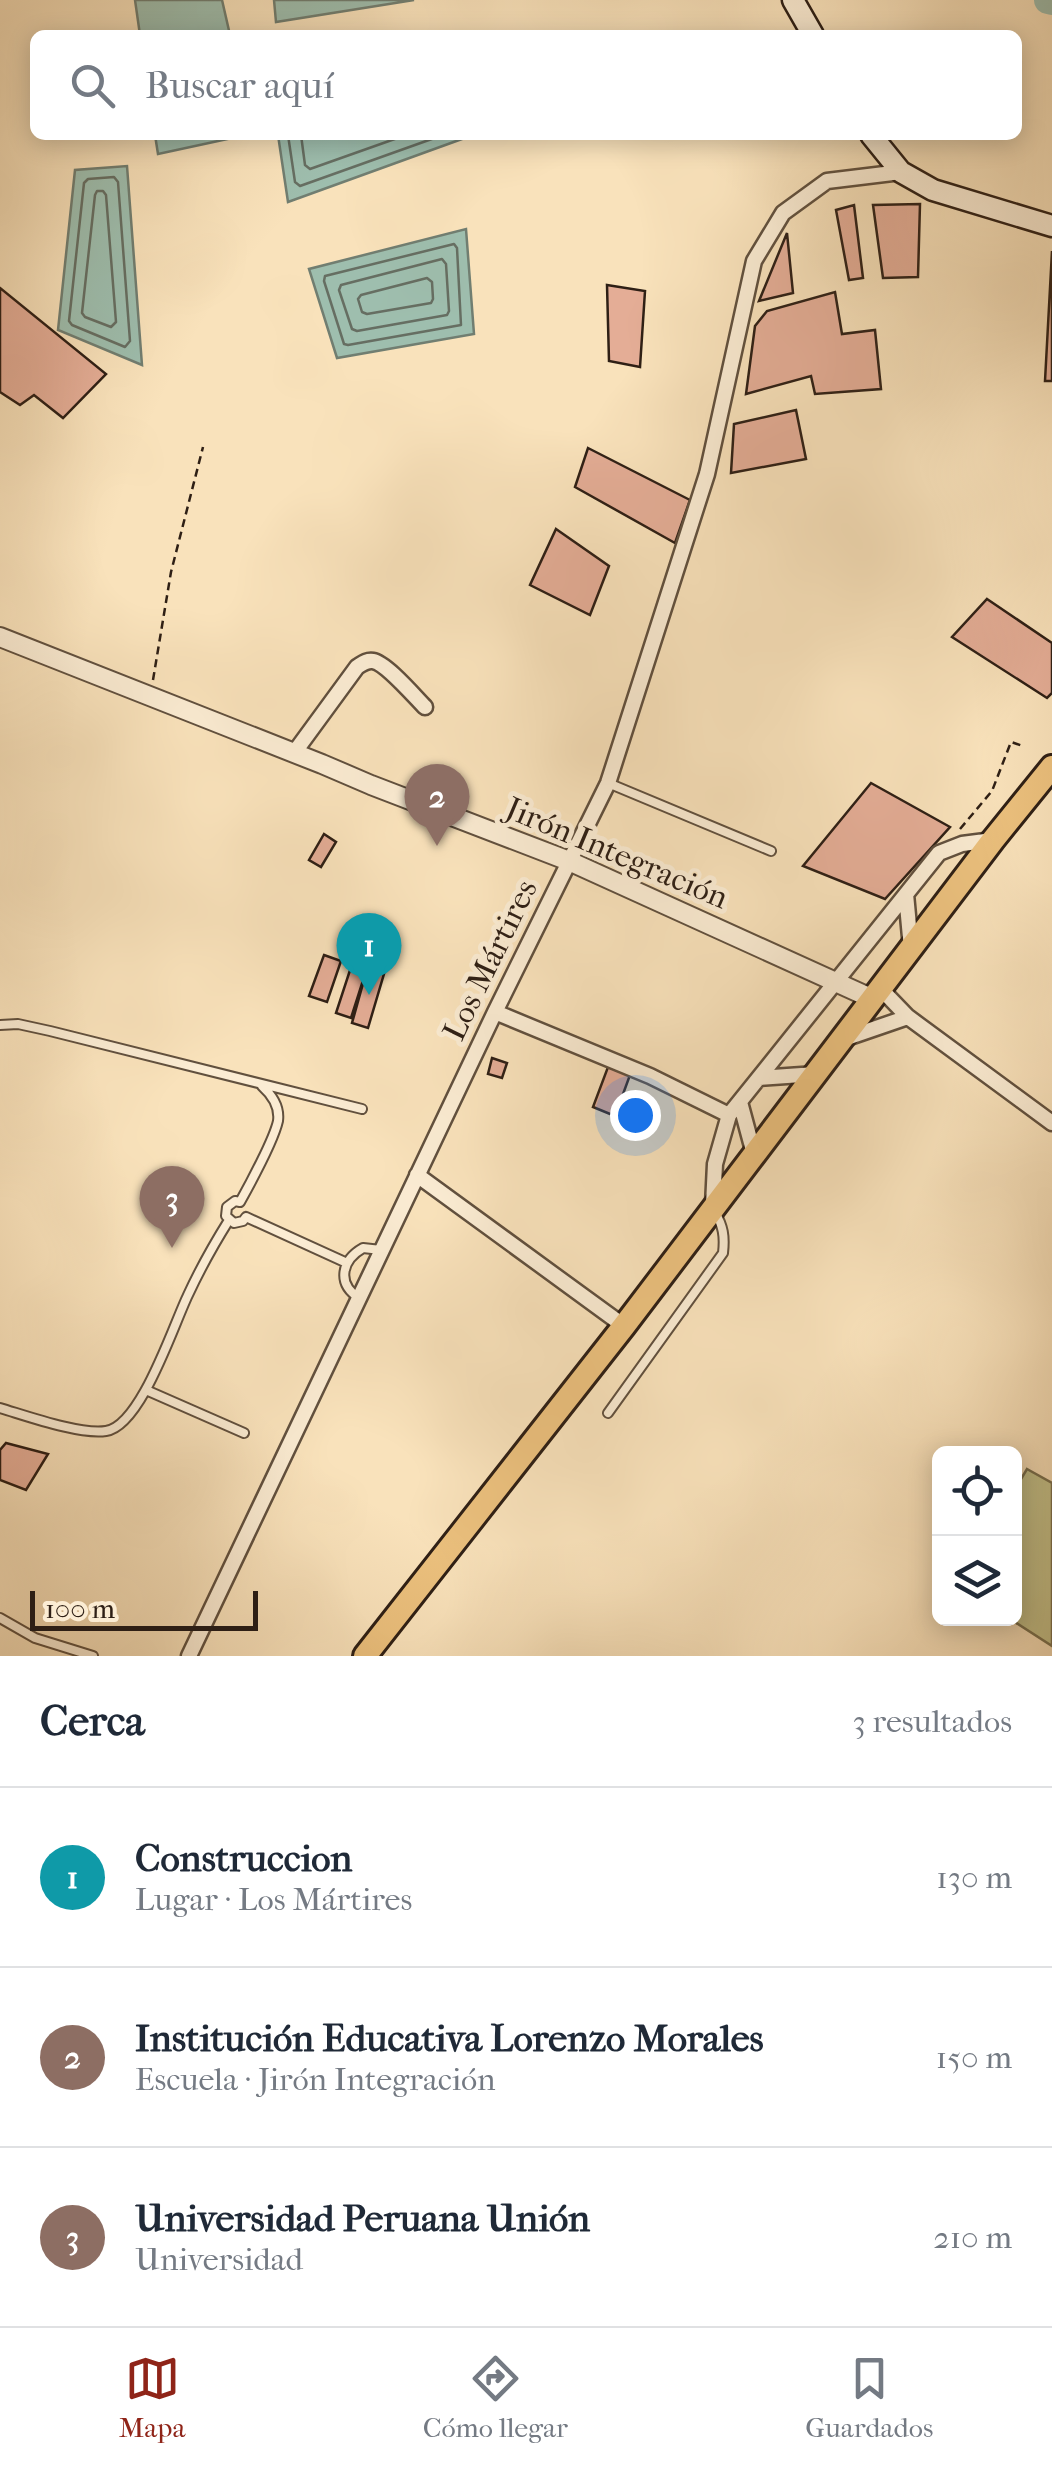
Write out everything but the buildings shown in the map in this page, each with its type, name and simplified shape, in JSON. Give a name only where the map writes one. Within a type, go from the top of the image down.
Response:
[{"type":"main road","points":[[793,0],[810,30]]},
{"type":"main road","points":[[874,140],[901,172],[933,190],[1052,226]]},
{"type":"main road","points":[[366,1656],[1052,767]]},
{"type":"street","name":"Los Mártires","points":[[189,1656],[608,783],[708,474],[754,261],[783,212],[827,181],[901,172]]},
{"type":"street","name":"Jirón Integración","points":[[0,637],[569,861],[836,983],[877,994]]},
{"type":"street","points":[[294,753],[356,667],[364,662],[382,666],[425,707]]},
{"type":"street","points":[[712,1208],[715,1164],[729,1116],[939,853],[962,844],[994,840]]},
{"type":"street","points":[[906,894],[912,950]]},
{"type":"street","points":[[877,994],[1052,1123]]},
{"type":"street","points":[[495,1012],[650,1076],[729,1116]]},
{"type":"street","points":[[844,1040],[908,1017]]},
{"type":"street","points":[[759,1078],[816,1074]]},
{"type":"street","points":[[740,1102],[754,1154]]},
{"type":"street","points":[[417,1175],[624,1326]]},
{"type":"lane","points":[[608,783],[770,851]]},
{"type":"lane","points":[[0,1025],[34,1027],[362,1109]]},
{"type":"lane","points":[[240,1202],[278,1120],[274,1099],[258,1082]]},
{"type":"lane","points":[[240,1202],[246,1208],[246,1216],[239,1222],[229,1220],[227,1207],[240,1202]]},
{"type":"lane","points":[[608,1413],[723,1252],[722,1224],[712,1208]]},
{"type":"lane","points":[[246,1216],[347,1263]]},
{"type":"lane","points":[[0,1408],[103,1432],[118,1427],[146,1390],[187,1297],[229,1220]]},
{"type":"lane","points":[[359,1298],[344,1282],[347,1263],[363,1248],[381,1250]]},
{"type":"lane","points":[[146,1390],[244,1433]]},
{"type":"lane","points":[[0,1618],[35,1638],[93,1656]]},
{"type":"path","points":[[150,696],[170,572],[203,448]]},
{"type":"path","points":[[960,828],[992,791],[1011,742],[1023,746]]},
{"type":"shaded area","points":[[1027,1469],[1052,1483],[1052,1646],[1021,1626],[1022,1477]]},
{"type":"water","points":[[135,0],[222,0],[229,30],[139,30]]},
{"type":"water","points":[[274,0],[414,0],[276,22]]},
{"type":"water","points":[[156,140],[223,140],[158,154]]},
{"type":"water","points":[[279,140],[459,140],[288,202]]},
{"type":"water","points":[[127,166],[142,365],[58,330],[75,170]]},
{"type":"water","points":[[466,229],[474,334],[337,358],[309,269]]},
{"type":"waterway","points":[[1048,0],[1052,1]]},
{"type":"place","name":"Institución Educativa Lorenzo Morales","points":[[437,846]]},
{"type":"place","name":"Construccion","points":[[369,995]]},
{"type":"place","name":"Universidad Peruana Unión","points":[[172,1248]]}]
